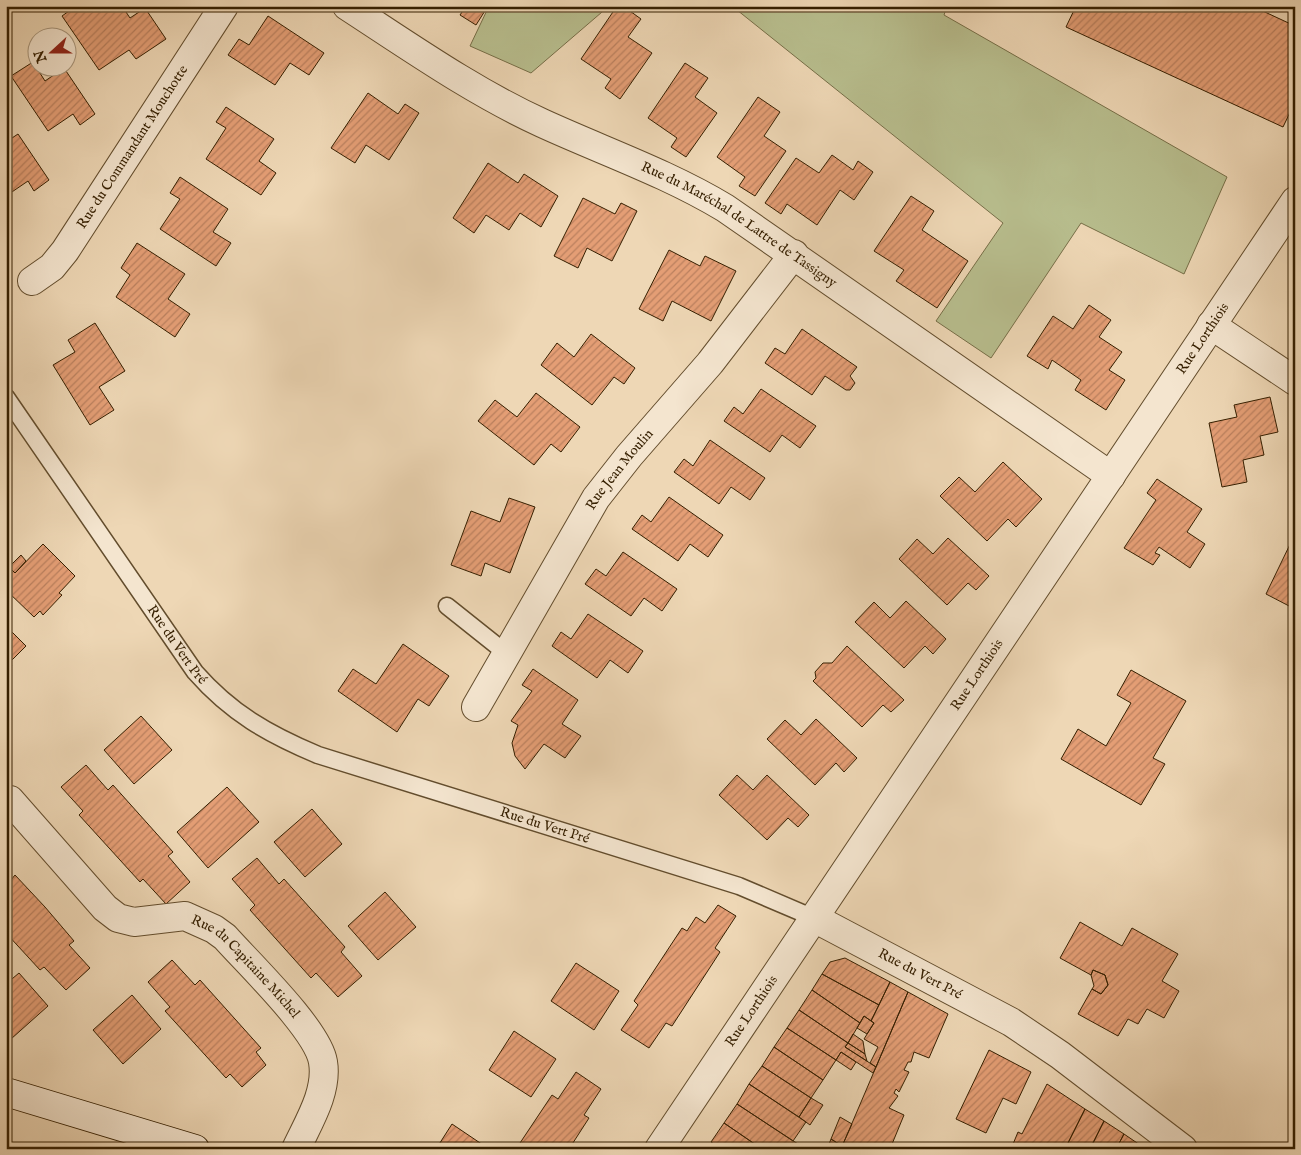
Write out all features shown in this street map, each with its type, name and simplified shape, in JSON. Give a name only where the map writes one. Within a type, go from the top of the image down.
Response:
[{"type":"street","name":"Rue du Commandant Mouchotte","points":[[32,282],[52,266],[65,251],[224,6]]},
{"type":"street","name":"Rue du Maréchal de Lattre de Tassigny","points":[[347,6],[507,105],[701,193],[794,254],[1111,476]]},
{"type":"street","name":"Rue Lorthiois","points":[[659,1149],[1295,201]]},
{"type":"street","name":"Rue Jean Moulin","points":[[476,707],[596,498],[628,456],[710,363],[794,254]]},
{"type":"street","points":[[1211,325],[1295,381]]},
{"type":"street","name":"Rue du Capitaine Michel","points":[[10,800],[105,908],[118,918],[134,922],[185,916],[214,929],[225,937],[306,1028],[318,1047],[323,1063],[322,1078],[318,1102],[296,1149]]},
{"type":"street","name":"Rue du Vert Pré","points":[[814,918],[1011,1022],[1060,1055],[1183,1149]]},
{"type":"street","points":[[6,1092],[195,1149]]},
{"type":"lane","name":"Rue du Vert Pré","points":[[6,397],[195,672],[233,710],[253,723],[284,740],[326,758],[739,886],[814,918]]},
{"type":"lane","points":[[448,606],[506,653]]},
{"type":"green space","points":[[489,6],[609,6],[531,73],[470,46]]},
{"type":"green space","points":[[732,6],[947,6],[944,15],[1227,177],[1184,274],[1081,223],[991,358],[936,321],[1003,223]]},
{"type":"building","points":[[76,6],[122,6],[130,18],[145,8],[166,39],[136,59],[129,50],[99,70],[78,39],[78,28],[70,28],[62,16]]},
{"type":"building","points":[[466,6],[488,6],[476,25],[460,15]]},
{"type":"building","points":[[617,6],[623,6],[641,19],[628,37],[652,53],[620,99],[605,88],[611,79],[581,59]]},
{"type":"building","points":[[1076,6],[1252,6],[1295,26],[1295,102],[1283,127],[1066,27]]},
{"type":"building","points":[[268,16],[324,53],[309,75],[290,63],[275,85],[228,55],[239,39],[249,45]]},
{"type":"building","points":[[685,63],[708,78],[695,97],[717,113],[686,157],[671,147],[677,138],[648,118]]},
{"type":"building","points":[[28,65],[28,78],[43,78],[45,81],[49,78],[71,78],[95,114],[80,125],[73,114],[48,131],[11,76]]},
{"type":"building","points":[[368,93],[398,114],[405,104],[419,113],[389,160],[366,145],[355,163],[331,148]]},
{"type":"building","points":[[758,97],[780,112],[764,136],[786,151],[755,196],[739,186],[745,177],[717,157]]},
{"type":"building","points":[[226,107],[274,139],[259,161],[276,173],[261,195],[206,159],[226,128],[216,122]]},
{"type":"building","points":[[18,134],[49,180],[34,191],[28,181],[6,196],[6,142]]},
{"type":"building","points":[[832,155],[853,170],[858,161],[873,172],[854,200],[840,190],[817,225],[787,204],[781,214],[765,203],[796,158],[819,173]]},
{"type":"building","points":[[488,163],[518,183],[524,174],[558,196],[541,227],[520,213],[509,230],[486,215],[474,233],[453,218]]},
{"type":"building","points":[[180,177],[228,209],[213,232],[231,243],[216,266],[160,229],[180,199],[170,193]]},
{"type":"building","points":[[911,196],[934,211],[922,230],[968,261],[937,308],[896,281],[904,270],[874,251]]},
{"type":"building","points":[[583,198],[615,214],[621,203],[637,211],[612,261],[587,248],[578,268],[554,256]]},
{"type":"building","points":[[137,243],[185,274],[168,299],[190,314],[175,337],[116,297],[130,275],[121,268]]},
{"type":"building","points":[[669,250],[700,266],[705,256],[736,271],[711,321],[672,301],[663,321],[639,309]]},
{"type":"building","points":[[1089,305],[1111,320],[1099,337],[1122,352],[1109,370],[1125,380],[1106,410],[1075,390],[1081,380],[1052,360],[1048,369],[1027,356],[1053,316],[1073,329]]},
{"type":"building","points":[[95,323],[125,371],[99,387],[114,410],[90,425],[53,365],[75,352],[68,340]]},
{"type":"building","points":[[802,329],[857,367],[850,376],[855,383],[850,390],[846,390],[825,376],[812,395],[765,363],[775,348],[785,354]]},
{"type":"building","points":[[591,334],[635,368],[624,384],[614,377],[592,405],[541,365],[557,343],[574,357]]},
{"type":"building","points":[[761,389],[816,426],[800,448],[782,435],[770,452],[724,421],[734,407],[743,414]]},
{"type":"building","points":[[536,393],[580,427],[561,452],[551,444],[534,465],[478,421],[495,400],[517,417]]},
{"type":"building","points":[[1270,397],[1278,432],[1260,436],[1264,455],[1243,460],[1247,482],[1222,487],[1209,423],[1237,417],[1234,405]]},
{"type":"building","points":[[710,440],[765,478],[750,500],[731,487],[719,504],[674,472],[684,459],[693,466]]},
{"type":"building","points":[[1003,462],[1042,499],[1016,527],[1008,519],[987,541],[940,496],[959,477],[975,492]]},
{"type":"building","points":[[1157,479],[1202,509],[1187,532],[1205,544],[1190,568],[1159,547],[1155,553],[1160,555],[1153,565],[1124,548],[1156,500],[1147,493]]},
{"type":"building","points":[[669,497],[723,535],[708,557],[690,544],[678,561],[632,529],[642,515],[651,522]]},
{"type":"building","points":[[509,498],[535,507],[510,573],[485,563],[481,576],[451,565],[471,511],[500,522]]},
{"type":"building","points":[[1295,534],[1295,600],[1291,607],[1266,594]]},
{"type":"building","points":[[948,538],[989,576],[976,590],[968,583],[947,605],[899,559],[917,539],[933,554]]},
{"type":"building","points":[[43,544],[75,576],[59,593],[62,595],[43,615],[40,611],[34,617],[6,590],[6,570],[9,567],[15,573]]},
{"type":"building","points":[[623,552],[677,589],[662,611],[644,598],[631,616],[585,584],[596,569],[606,576]]},
{"type":"building","points":[[21,555],[26,561],[15,573],[9,567]]},
{"type":"building","points":[[906,601],[946,639],[933,654],[925,646],[904,668],[855,622],[874,602],[890,618]]},
{"type":"building","points":[[588,614],[643,651],[628,673],[610,660],[597,678],[552,646],[561,632],[571,639]]},
{"type":"building","points":[[6,626],[26,646],[9,663],[12,665],[6,672]]},
{"type":"building","points":[[403,644],[449,676],[429,706],[418,699],[397,732],[338,691],[353,669],[376,684]]},
{"type":"building","points":[[847,646],[904,700],[891,712],[883,705],[862,727],[813,681],[816,678],[815,672],[823,663],[832,663]]},
{"type":"building","points":[[533,669],[578,700],[562,724],[581,736],[565,758],[544,744],[525,769],[515,756],[512,743],[518,725],[511,721],[532,691],[522,685]]},
{"type":"building","points":[[1131,670],[1186,701],[1153,758],[1165,764],[1141,805],[1061,759],[1078,729],[1106,746],[1131,703],[1117,695]]},
{"type":"building","points":[[141,716],[172,750],[134,784],[104,750]]},
{"type":"building","points":[[816,719],[857,758],[844,772],[836,763],[815,785],[767,739],[785,720],[801,735]]},
{"type":"building","points":[[86,765],[108,790],[113,785],[173,852],[168,856],[190,882],[166,904],[143,879],[140,882],[79,815],[83,811],[61,787]]},
{"type":"building","points":[[737,775],[753,790],[767,775],[809,815],[798,827],[788,818],[767,840],[719,795]]},
{"type":"building","points":[[227,787],[259,822],[208,868],[177,832]]},
{"type":"building","points":[[312,809],[342,844],[305,877],[274,842]]},
{"type":"building","points":[[257,858],[279,884],[284,879],[345,947],[341,952],[362,976],[338,997],[316,973],[311,978],[250,910],[255,905],[232,879]]},
{"type":"building","points":[[6,874],[11,880],[15,875],[45,907],[74,941],[69,945],[90,968],[66,990],[44,967],[40,970],[6,933]]},
{"type":"building","points":[[385,892],[416,927],[378,960],[348,926]]},
{"type":"building","points":[[718,905],[736,916],[715,948],[720,952],[672,1026],[666,1023],[649,1048],[621,1030],[638,1005],[634,1001],[682,928],[687,931],[696,917],[705,923]]},
{"type":"building","points":[[1080,922],[1122,946],[1132,928],[1178,954],[1162,981],[1179,991],[1164,1018],[1147,1009],[1138,1024],[1128,1019],[1118,1036],[1078,1014],[1092,989],[1101,994],[1108,985],[1105,975],[1093,970],[1091,975],[1060,958]]},
{"type":"building","points":[[845,958],[890,982],[879,1005],[822,974],[830,962]]},
{"type":"building","points":[[172,960],[195,985],[200,980],[261,1048],[256,1052],[266,1065],[242,1087],[230,1074],[226,1078],[165,1011],[170,1007],[148,982]]},
{"type":"building","points":[[576,963],[619,991],[594,1030],[551,1001]]},
{"type":"building","points":[[1093,970],[1105,975],[1108,985],[1101,994],[1092,989],[1094,986],[1091,975]]},
{"type":"building","points":[[19,973],[48,1006],[11,1039],[6,1034],[6,984]]},
{"type":"building","points":[[822,974],[879,1005],[871,1021],[864,1016],[860,1023],[812,990]]},
{"type":"building","points":[[890,982],[908,992],[876,1067],[870,1063],[878,1047],[864,1039],[874,1023],[871,1021]]},
{"type":"building","points":[[812,990],[860,1023],[848,1043],[799,1010]]},
{"type":"building","points":[[908,992],[948,1014],[929,1058],[914,1052],[911,1062],[908,1062],[904,1070],[909,1072],[899,1092],[896,1089],[894,1093],[898,1096],[889,1108],[904,1115],[890,1149],[841,1149]]},
{"type":"building","points":[[132,995],[161,1029],[123,1064],[93,1030]]},
{"type":"building","points":[[799,1010],[848,1043],[845,1047],[876,1067],[873,1073],[841,1052],[836,1060],[787,1028]]},
{"type":"building","points":[[864,1016],[874,1023],[867,1034],[857,1028]]},
{"type":"building","points":[[787,1028],[836,1060],[823,1080],[774,1047]]},
{"type":"building","points":[[514,1031],[556,1059],[531,1097],[489,1070]]},
{"type":"building","points":[[853,1034],[863,1041],[865,1054],[848,1043]]},
{"type":"building","points":[[848,1043],[865,1054],[867,1061],[845,1047]]},
{"type":"building","points":[[774,1047],[823,1080],[811,1098],[762,1066]]},
{"type":"building","points":[[989,1050],[1031,1072],[1016,1104],[1003,1098],[986,1133],[956,1119]]},
{"type":"building","points":[[841,1052],[856,1062],[851,1070],[836,1060]]},
{"type":"building","points":[[762,1066],[811,1098],[799,1117],[749,1084]]},
{"type":"building","points":[[576,1072],[601,1089],[584,1115],[589,1118],[569,1149],[516,1149],[552,1095],[558,1099]]},
{"type":"building","points":[[749,1084],[806,1122],[793,1141],[737,1104]]},
{"type":"building","points":[[1047,1084],[1085,1109],[1065,1149],[1011,1149],[1018,1132],[1022,1134]]},
{"type":"building","points":[[811,1098],[823,1105],[810,1125],[799,1117]]},
{"type":"building","points":[[737,1104],[798,1144],[795,1149],[787,1149],[781,1145],[778,1149],[762,1149],[724,1123]]},
{"type":"building","points":[[1085,1109],[1104,1121],[1090,1149],[1065,1149]]},
{"type":"building","points":[[840,1117],[852,1124],[842,1146],[831,1139]]},
{"type":"building","points":[[1104,1121],[1124,1134],[1116,1149],[1090,1149]]},
{"type":"building","points":[[724,1123],[762,1149],[721,1149],[711,1142]]},
{"type":"building","points":[[452,1124],[489,1149],[436,1149]]},
{"type":"building","points":[[1124,1134],[1143,1147],[1143,1149],[1116,1149]]},
{"type":"building","points":[[831,1139],[842,1146],[841,1149],[827,1149]]}]
